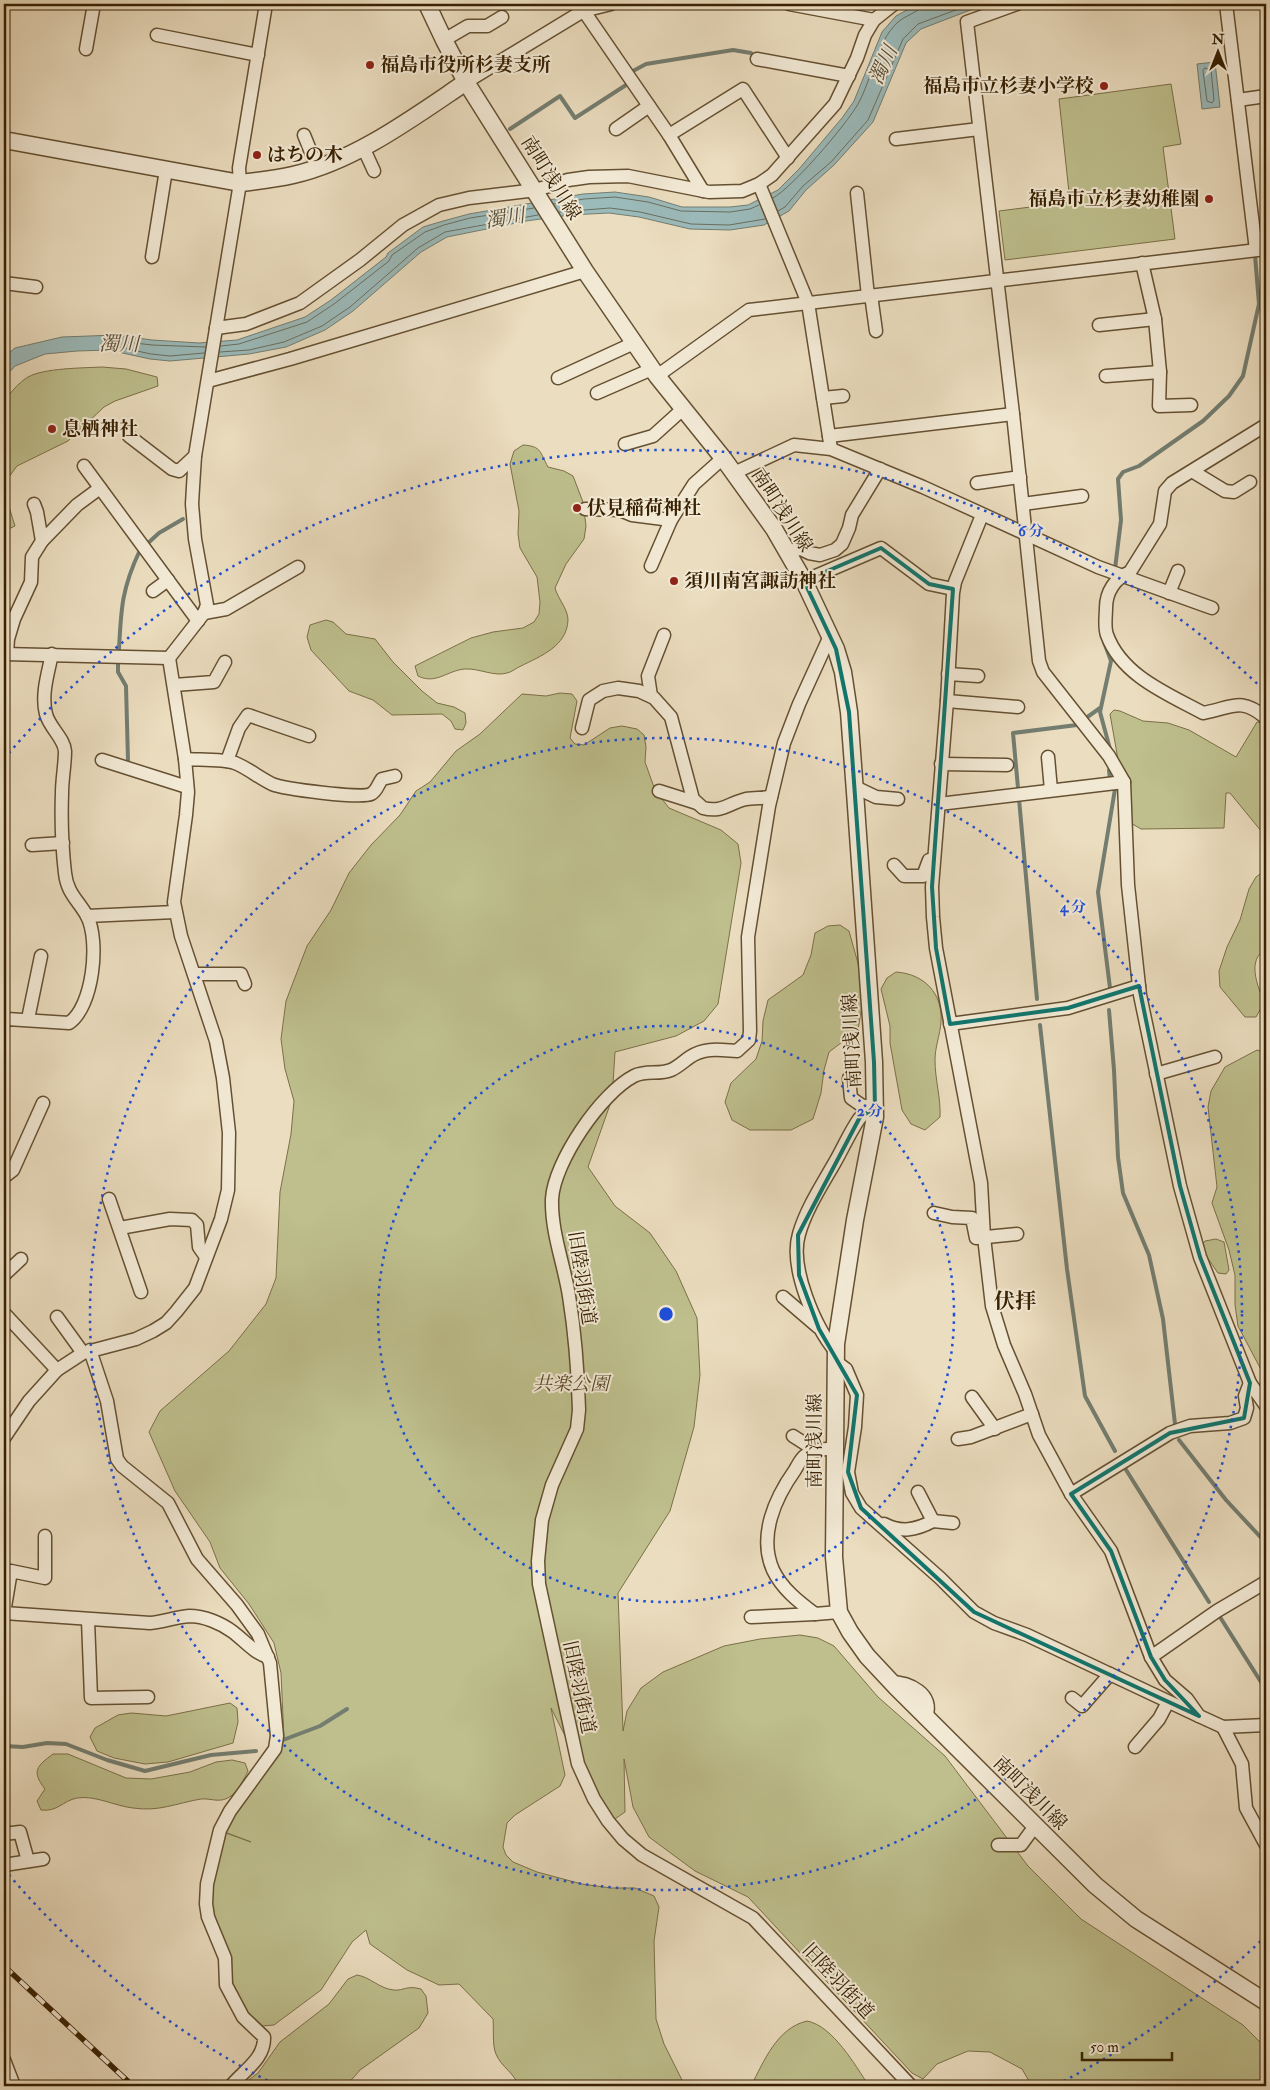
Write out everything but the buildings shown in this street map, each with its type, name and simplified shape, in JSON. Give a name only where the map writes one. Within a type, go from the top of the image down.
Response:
[{"type":"street","points":[[86,49],[94,4]]},
{"type":"street","points":[[4,1438],[29,1401],[57,1370],[86,1352],[136,1339],[166,1323],[194,1288],[220,1219],[228,1190],[229,1133],[223,1078],[216,1041],[181,936],[175,912],[174,896],[186,815],[187,787],[185,759],[170,658],[201,617],[206,600],[197,557],[192,504],[196,456],[240,183],[239,168],[266,4]]},
{"type":"street","name":"南町浅川線","points":[[427,4],[466,82],[586,271],[654,372],[723,458],[774,529],[804,580],[830,636],[843,672],[848,704],[855,787],[874,1062],[875,1117],[855,1220],[836,1356],[834,1557],[839,1612],[867,1656],[890,1682],[1095,1885],[1136,1919],[1266,2002]]},
{"type":"street","points":[[4,140],[240,183],[295,175],[363,147],[419,114],[581,7],[611,4]]},
{"type":"street","points":[[789,4],[833,8],[874,20]]},
{"type":"street","points":[[216,332],[246,324],[300,303],[360,260],[403,225],[439,205],[469,198],[537,192],[568,180],[615,176],[628,176],[703,191],[742,191],[759,185],[772,175],[788,158],[835,104],[849,76],[865,35],[874,20],[894,4]]},
{"type":"street","points":[[1017,4],[967,22],[1013,414],[1039,661],[1043,672],[1109,756],[1124,782],[1128,885],[1139,986],[1180,1186],[1200,1257],[1250,1383],[1266,1406]]},
{"type":"street","points":[[597,393],[654,372],[748,310],[1261,250],[1238,100],[1226,4]]},
{"type":"street","points":[[581,7],[669,136],[703,191]]},
{"type":"street","points":[[444,40],[468,26],[488,26],[502,17]]},
{"type":"street","points":[[157,35],[258,55]]},
{"type":"street","points":[[757,59],[849,76]]},
{"type":"street","points":[[669,136],[743,89],[788,158]]},
{"type":"street","points":[[1238,100],[1266,96]]},
{"type":"street","points":[[616,129],[649,106]]},
{"type":"street","points":[[896,139],[979,129]]},
{"type":"street","points":[[304,135],[317,167]]},
{"type":"street","points":[[363,147],[374,171]]},
{"type":"street","points":[[152,257],[166,170]]},
{"type":"street","points":[[759,185],[808,303],[832,449]]},
{"type":"street","points":[[857,193],[876,331]]},
{"type":"street","points":[[1142,263],[1155,319],[1160,372],[1159,406],[1191,405]]},
{"type":"street","points":[[208,381],[290,359],[586,271]]},
{"type":"street","points":[[4,283],[36,287]]},
{"type":"street","points":[[1099,325],[1155,319]]},
{"type":"street","points":[[558,378],[634,343]]},
{"type":"street","points":[[1106,376],[1160,372]]},
{"type":"street","points":[[823,398],[843,396]]},
{"type":"street","points":[[626,444],[653,436],[684,408]]},
{"type":"street","points":[[829,436],[1013,414]]},
{"type":"street","points":[[1266,425],[1172,483],[1165,491],[1160,524],[1130,572],[1123,575],[1106,596],[1106,633],[1125,664],[1139,677],[1203,714],[1230,705],[1246,706],[1256,710],[1266,718]]},
{"type":"street","points":[[130,436],[172,470],[179,471],[196,456]]},
{"type":"street","points":[[734,473],[794,445],[832,449],[1098,567],[1212,608]]},
{"type":"street","points":[[652,566],[672,520],[694,484],[723,458]]},
{"type":"street","points":[[84,466],[168,580],[201,617]]},
{"type":"street","points":[[787,551],[801,549],[820,555],[835,550],[842,544],[852,515],[880,469]]},
{"type":"street","points":[[1192,471],[1225,491],[1234,492],[1250,482]]},
{"type":"street","points":[[977,483],[1020,477]]},
{"type":"street","points":[[100,488],[78,505],[42,541],[32,557],[30,582],[14,619],[5,654],[170,658]]},
{"type":"street","points":[[1023,504],[1082,496]]},
{"type":"street","points":[[34,504],[42,541]]},
{"type":"street","points":[[586,509],[620,510],[632,515],[672,520]]},
{"type":"street","points":[[982,515],[955,582],[954,589],[932,887],[936,948],[981,1183],[984,1237],[992,1306],[1004,1345],[1039,1434],[1071,1494],[1111,1550],[1151,1656],[1165,1680],[1187,1700],[1199,1716]]},
{"type":"street","points":[[804,580],[881,548],[929,584],[954,589]]},
{"type":"street","points":[[201,617],[226,609],[298,567]]},
{"type":"street","points":[[1169,593],[1178,570]]},
{"type":"street","points":[[153,591],[168,580]]},
{"type":"street","points":[[650,696],[648,676],[664,635]]},
{"type":"street","name":"旧陸羽街道","points":[[830,636],[796,711],[784,743],[771,797],[748,937],[749,1040],[737,1051],[702,1050],[672,1070],[641,1073],[616,1089],[588,1120],[566,1158],[555,1183],[552,1198],[553,1210],[557,1243],[569,1297],[578,1410],[577,1428],[552,1485],[544,1511],[538,1561],[539,1584],[578,1764],[594,1798],[608,1821],[623,1839],[642,1855],[753,1918],[911,2086]]},
{"type":"street","points":[[5,1020],[28,1019],[69,1023],[76,1018],[90,978],[94,951],[87,916],[67,885],[61,821],[65,749],[46,715],[45,683],[52,654]]},
{"type":"street","points":[[174,685],[214,682],[225,662]]},
{"type":"street","points":[[948,674],[978,676]]},
{"type":"street","points":[[582,728],[590,700],[603,691],[618,688],[639,691],[650,696],[671,717],[694,798],[703,808],[722,810],[746,799],[771,797]]},
{"type":"street","points":[[947,700],[1018,706]]},
{"type":"street","points":[[227,761],[239,728],[248,715],[309,736]]},
{"type":"street","points":[[1048,757],[1050,790]]},
{"type":"street","points":[[185,759],[227,761],[241,766],[255,776],[282,788],[357,796],[370,794],[376,790],[382,779],[394,776]]},
{"type":"street","points":[[102,760],[187,787]]},
{"type":"street","points":[[941,764],[1007,765]]},
{"type":"street","points":[[939,804],[1124,782]]},
{"type":"street","points":[[855,787],[876,796],[898,798]]},
{"type":"street","points":[[659,791],[697,803]]},
{"type":"street","points":[[894,865],[904,876],[924,876],[928,866],[930,850],[936,842]]},
{"type":"street","points":[[32,846],[63,844]]},
{"type":"street","points":[[87,916],[138,912],[175,912]]},
{"type":"street","points":[[28,1019],[41,956]]},
{"type":"street","points":[[194,974],[241,974],[245,984]]},
{"type":"street","points":[[950,1024],[1068,1008],[1139,986]]},
{"type":"street","points":[[1156,1074],[1215,1057]]},
{"type":"street","points":[[849,1078],[852,1098],[861,1106],[875,1108]]},
{"type":"street","points":[[4,1177],[13,1170],[43,1103]]},
{"type":"street","points":[[875,1108],[860,1117],[818,1192],[798,1235],[800,1275],[819,1329],[846,1369],[857,1395],[855,1427],[848,1472],[852,1493],[861,1508],[940,1578],[974,1612],[994,1623],[1027,1635],[1223,1727],[1266,1724]]},
{"type":"street","points":[[109,1199],[141,1292]]},
{"type":"street","points":[[934,1213],[952,1218],[972,1218],[976,1238],[1017,1234]]},
{"type":"street","points":[[120,1228],[170,1220],[192,1220],[197,1225],[199,1247],[206,1257]]},
{"type":"street","points":[[4,1276],[21,1259]]},
{"type":"street","points":[[783,1297],[819,1329]]},
{"type":"street","points":[[4,1313],[57,1370]]},
{"type":"street","points":[[57,1317],[86,1352],[107,1401],[117,1459],[122,1466],[168,1503],[197,1559],[237,1605],[258,1634],[270,1663],[278,1736],[275,1749],[230,1811],[220,1830],[207,1884],[206,1904],[208,1917],[225,1958],[226,1985],[243,2017],[264,2037],[265,2046],[259,2057],[231,2086]]},
{"type":"street","points":[[1071,1494],[1170,1433],[1190,1426],[1230,1423],[1244,1418],[1247,1408],[1245,1396],[1250,1383]]},
{"type":"street","points":[[972,1397],[995,1429]]},
{"type":"street","points":[[958,1439],[995,1429],[1032,1414]]},
{"type":"street","points":[[793,1436],[815,1450]]},
{"type":"street","points":[[815,1614],[785,1589],[773,1570],[767,1548],[769,1524],[782,1488],[805,1456],[815,1450],[836,1448]]},
{"type":"street","points":[[918,1492],[932,1521]]},
{"type":"street","points":[[873,1519],[895,1530],[918,1529],[932,1521],[953,1523]]},
{"type":"street","points":[[45,1536],[45,1578],[10,1572],[4,1613],[150,1623],[189,1616],[198,1617],[223,1625],[258,1654],[268,1657]]},
{"type":"street","points":[[1151,1656],[1217,1611],[1266,1582]]},
{"type":"street","points":[[751,1617],[839,1612]]},
{"type":"street","points":[[88,1620],[91,1698],[148,1697]]},
{"type":"street","points":[[1072,1698],[1082,1706],[1110,1674]]},
{"type":"street","points":[[1135,1747],[1159,1719],[1168,1702]]},
{"type":"street","points":[[1223,1727],[1242,1764],[1243,1795],[1246,1808],[1266,1845]]},
{"type":"street","points":[[998,1845],[1021,1845],[1035,1826]]},
{"type":"street","points":[[4,1834],[20,1832],[28,1861]]},
{"type":"street","points":[[4,1865],[43,1859]]},
{"type":"street","points":[[4,2060],[14,2086]]},
{"type":"highlighted area","points":[[881,548],[929,584],[953,589],[932,887],[936,948],[950,1024],[1068,1008],[1139,986],[1180,1186],[1200,1257],[1250,1383],[1244,1418],[1170,1433],[1071,1494],[1111,1551],[1151,1657],[1165,1680],[1199,1716],[974,1612],[861,1508],[848,1472],[857,1395],[819,1329],[799,1275],[798,1235],[860,1117],[875,1108],[874,1062],[849,712],[836,649],[804,581]]},
{"type":"green space","points":[[1171,84],[1181,144],[1163,147],[1175,239],[1005,260],[999,211],[1070,202],[1059,99]]},
{"type":"green space","points":[[102,367],[126,369],[157,377],[158,386],[115,401],[104,407],[68,441],[17,466],[6,481],[4,491],[4,403],[14,389],[28,377],[53,370]]},
{"type":"green space","points":[[523,445],[534,447],[540,451],[548,467],[564,471],[573,476],[583,502],[586,526],[584,539],[566,564],[555,588],[568,616],[567,629],[563,637],[552,649],[511,672],[497,674],[465,669],[431,679],[418,676],[415,666],[471,638],[493,632],[523,628],[534,622],[539,614],[540,602],[537,577],[520,548],[518,534],[519,511],[510,464],[514,451]]},
{"type":"green space","points":[[4,491],[15,526],[4,531]]},
{"type":"green space","points":[[326,620],[333,622],[346,634],[375,639],[393,662],[422,691],[437,703],[454,707],[465,713],[466,723],[463,730],[455,729],[451,721],[442,714],[392,715],[373,700],[349,691],[311,650],[307,637],[310,625]]},
{"type":"green space","name":"共楽公園","points":[[560,693],[572,694],[577,701],[570,738],[575,744],[584,745],[610,728],[622,726],[637,729],[644,735],[646,747],[645,762],[655,790],[669,808],[721,830],[738,844],[741,863],[718,1004],[704,1021],[676,1036],[615,1052],[612,1099],[588,1167],[615,1206],[650,1233],[676,1271],[697,1318],[700,1375],[694,1427],[670,1511],[618,1593],[623,1731],[627,1711],[641,1688],[663,1672],[724,1646],[760,1639],[800,1635],[818,1638],[834,1646],[878,1697],[945,1756],[1028,1866],[1081,1919],[1243,2025],[1266,2048],[1266,2086],[1032,2086],[1022,2069],[990,2052],[968,2051],[937,2064],[923,2079],[912,2073],[748,1897],[695,1871],[649,1837],[633,1807],[624,1759],[625,1812],[609,1823],[551,1708],[565,1775],[560,1786],[515,1815],[507,1823],[503,1847],[506,1855],[513,1862],[537,1872],[582,1884],[611,1888],[635,1888],[654,1896],[659,1907],[654,1941],[656,2019],[664,2044],[685,2086],[518,2086],[496,2054],[493,2019],[459,1984],[439,1985],[407,1970],[370,1944],[366,1930],[352,1942],[321,1990],[274,2025],[262,2026],[245,2010],[229,1980],[212,1915],[210,1898],[223,1832],[251,1842],[222,1831],[247,1795],[278,1756],[284,1739],[281,1673],[274,1643],[249,1604],[220,1568],[210,1542],[175,1491],[149,1432],[160,1411],[229,1351],[266,1304],[276,1278],[280,1192],[291,1134],[294,1101],[285,1069],[281,1039],[286,1001],[307,946],[331,910],[349,873],[371,845],[400,815],[416,791],[430,782],[456,751],[480,734],[522,694],[546,696]]},
{"type":"green space","points":[[1114,710],[1143,721],[1168,723],[1189,730],[1236,757],[1257,722],[1266,724],[1266,837],[1230,793],[1226,793],[1224,828],[1141,829],[1129,822],[1110,714]]},
{"type":"green space","points":[[1266,870],[1266,949],[1256,960],[1255,966],[1255,974],[1264,1003],[1256,1017],[1245,1017],[1220,987],[1219,971],[1227,947],[1240,920],[1249,889],[1256,877]]},
{"type":"green space","points":[[840,925],[849,931],[859,967],[862,1006],[858,1030],[829,1052],[821,1093],[813,1119],[791,1130],[750,1130],[732,1120],[725,1102],[731,1083],[756,1059],[762,1041],[763,1021],[768,1000],[803,975],[811,955],[815,933],[828,926]]},
{"type":"green space","points":[[896,972],[915,977],[930,987],[939,1002],[941,1012],[935,1060],[940,1117],[925,1130],[911,1124],[902,1110],[890,1043],[890,1026],[881,989],[887,978]]},
{"type":"green space","points":[[1257,1050],[1266,1053],[1266,1379],[1238,1326],[1235,1305],[1235,1275],[1229,1250],[1212,1203],[1217,1187],[1208,1107],[1211,1091],[1225,1067]]},
{"type":"green space","points":[[1216,1239],[1224,1242],[1229,1270],[1226,1274],[1218,1273],[1200,1247],[1205,1241]]},
{"type":"green space","points":[[230,1703],[237,1708],[238,1722],[233,1743],[168,1762],[145,1764],[114,1758],[97,1751],[90,1737],[95,1728],[118,1715],[131,1713],[166,1716]]},
{"type":"green space","points":[[53,1754],[68,1754],[126,1778],[151,1779],[190,1772],[216,1762],[232,1760],[245,1763],[248,1771],[236,1791],[223,1800],[201,1799],[160,1808],[142,1809],[84,1797],[72,1799],[56,1808],[41,1810],[37,1801],[45,1789],[37,1773],[43,1762]]},
{"type":"green space","points":[[357,1975],[389,1989],[421,1989],[426,1996],[428,2013],[419,2028],[360,2070],[346,2086],[241,2086],[258,2073],[280,2042],[329,2004],[348,1979]]},
{"type":"green space","points":[[807,2021],[817,2024],[834,2038],[869,2086],[751,2086],[767,2056],[780,2038],[787,2031]]},
{"type":"water","name":"濁川","points":[[918,4],[986,4],[921,29],[906,43],[873,122],[834,165],[806,190],[789,211],[764,225],[730,230],[690,229],[639,217],[609,213],[570,215],[526,221],[447,237],[421,252],[353,311],[325,330],[286,347],[249,354],[170,361],[150,359],[109,350],[45,354],[15,366],[4,378],[4,357],[15,348],[62,337],[116,335],[152,340],[199,343],[237,340],[305,317],[331,300],[423,227],[469,214],[583,194],[615,192],[649,197],[682,207],[748,205],[778,190],[799,169],[854,101],[882,32],[896,16]]},
{"type":"water","points":[[1215,62],[1220,107],[1202,109],[1197,64]]},
{"type":"waterway","points":[[633,71],[646,64],[733,50],[751,53]]},
{"type":"waterway","points":[[510,129],[560,96],[575,118],[626,85]]},
{"type":"waterway","points":[[1115,569],[1121,520],[1118,479],[1123,472],[1139,466],[1203,421],[1229,396],[1243,376],[1259,304],[1255,255]]},
{"type":"waterway","points":[[147,544],[159,533],[183,519]]},
{"type":"waterway","points":[[119,649],[123,598],[129,576],[140,550]]},
{"type":"waterway","points":[[1104,642],[1111,661],[1100,712],[1110,749]]},
{"type":"waterway","points":[[118,664],[118,672],[126,686],[128,761]]},
{"type":"waterway","points":[[1086,718],[1100,708]]},
{"type":"waterway","points":[[1018,788],[1013,733],[1077,725]]},
{"type":"waterway","points":[[1109,770],[1110,780]]},
{"type":"waterway","points":[[1110,988],[1098,892],[1115,789]]},
{"type":"waterway","points":[[1019,799],[1037,999]]},
{"type":"waterway","points":[[1109,1010],[1118,1157],[1123,1193],[1149,1255],[1163,1319],[1175,1424]]},
{"type":"waterway","points":[[1040,1025],[1067,1269],[1085,1396],[1115,1451]]},
{"type":"waterway","points":[[1179,1440],[1226,1500],[1266,1543]]},
{"type":"waterway","points":[[1123,1465],[1209,1602]]},
{"type":"waterway","points":[[1220,1617],[1266,1690]]},
{"type":"waterway","points":[[283,1740],[320,1726],[347,1709]]},
{"type":"waterway","points":[[4,1746],[23,1747],[47,1743],[66,1744],[107,1760],[145,1771],[211,1755],[256,1751]]},
{"type":"railway","points":[[4,1966],[133,2086]]},
{"type":"place","name":"福島市役所杉妻支所","points":[[370,65]]},
{"type":"place","name":"福島市立杉妻小学校","points":[[1104,86]]},
{"type":"place","name":"はちの木","points":[[257,155]]},
{"type":"place","name":"福島市立杉妻幼稚園","points":[[1209,199]]},
{"type":"place","name":"息栖神社","points":[[52,429]]},
{"type":"place","name":"伏見稲荷神社","points":[[577,508]]},
{"type":"place","name":"須川南宮諏訪神社","points":[[674,581]]},
{"type":"district","name":"伏拝","points":[[1015,1301]]}]
